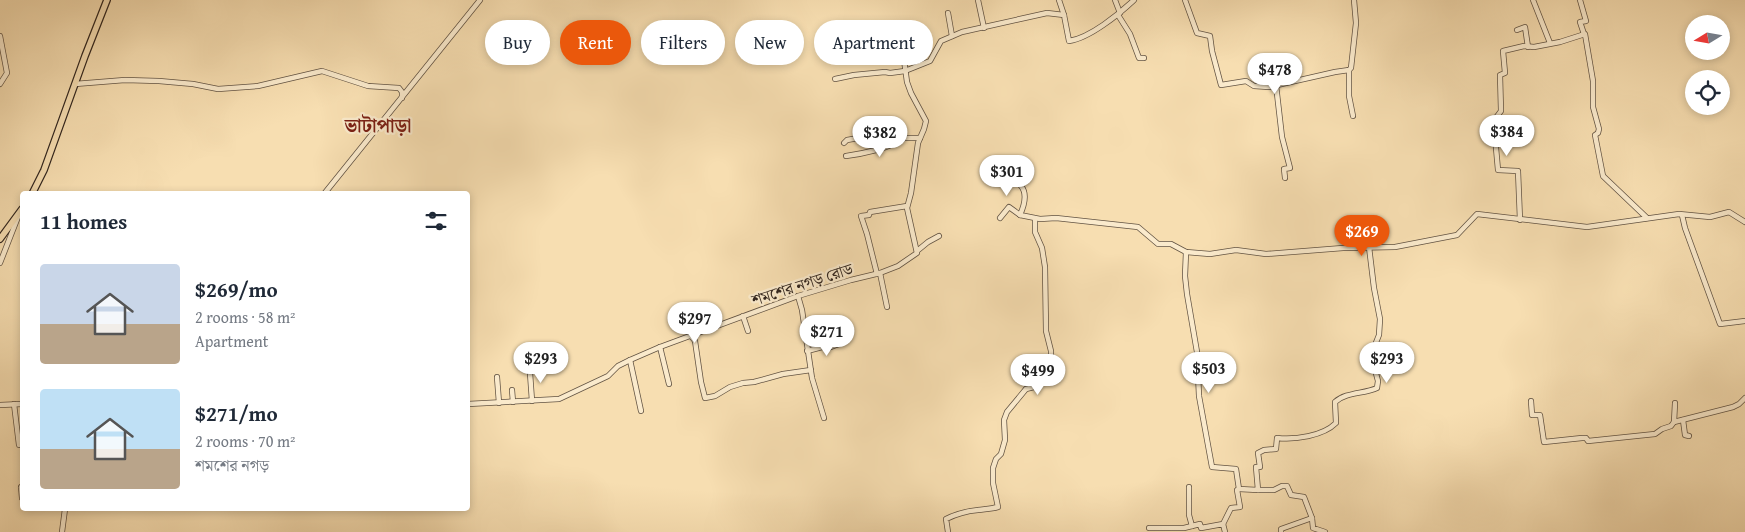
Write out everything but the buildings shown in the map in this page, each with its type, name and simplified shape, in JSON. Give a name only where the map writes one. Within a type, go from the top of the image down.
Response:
[{"type":"main road","points":[[34,191],[44,170],[107,0]]},
{"type":"main road","points":[[0,239],[20,213]]},
{"type":"street","points":[[326,191],[480,0]]},
{"type":"street","points":[[978,0],[984,28]]},
{"type":"street","points":[[1059,0],[1069,41],[1090,33],[1119,14],[1134,0]]},
{"type":"street","points":[[1115,0],[1119,14],[1130,34],[1139,58],[1144,58]]},
{"type":"street","points":[[1185,0],[1197,33],[1210,36],[1212,51],[1222,85],[1246,81],[1254,86],[1276,85],[1349,70]]},
{"type":"street","points":[[1352,116],[1349,96],[1349,70],[1351,68],[1356,23],[1354,0]]},
{"type":"street","points":[[1533,0],[1550,43]]},
{"type":"street","points":[[1580,0],[1586,21],[1580,22],[1585,34],[1592,73],[1593,108],[1599,128],[1595,134],[1603,176],[1647,218]]},
{"type":"street","points":[[948,13],[952,36]]},
{"type":"street","points":[[835,80],[854,75],[905,71],[930,61],[941,41],[962,32],[1047,13],[1064,15]]},
{"type":"street","points":[[1517,30],[1525,27],[1528,47]]},
{"type":"street","points":[[1520,220],[1518,171],[1498,170],[1495,120],[1501,111],[1500,76],[1505,73],[1503,51],[1550,43],[1584,34]]},
{"type":"street","points":[[0,36],[7,73],[0,84]]},
{"type":"street","points":[[904,65],[911,93],[926,121],[918,144],[911,193],[907,206],[917,252]]},
{"type":"street","points":[[75,84],[125,80],[193,84],[218,89],[258,86],[322,71],[368,86],[399,88],[402,92],[402,98]]},
{"type":"street","points":[[1276,85],[1282,138],[1290,168],[1284,170],[1285,178]]},
{"type":"street","points":[[844,143],[847,140],[892,132],[904,138],[920,138]]},
{"type":"street","points":[[846,156],[861,154],[896,143],[904,138]]},
{"type":"street","points":[[1020,215],[1025,205],[1024,189],[1021,186]]},
{"type":"street","points":[[887,307],[861,216],[869,215],[870,212],[907,206]]},
{"type":"street","points":[[1000,218],[1009,207],[1020,215],[1035,218],[1065,219],[1138,227],[1158,244],[1171,244],[1186,252],[1210,254],[1236,250],[1266,254],[1343,248],[1395,247],[1456,234],[1477,214],[1587,227],[1682,215],[1710,217],[1729,212],[1745,222]]},
{"type":"street","points":[[0,262],[20,214]]},
{"type":"street","points":[[1682,215],[1720,324],[1745,321]]},
{"type":"street","points":[[948,532],[946,519],[977,510],[988,510],[998,507],[993,468],[996,459],[1001,454],[1005,440],[1004,420],[1007,412],[1026,389],[1038,386],[1051,374],[1051,351],[1046,332],[1046,266],[1042,248],[1035,232],[1035,218]]},
{"type":"street","name":"শমশের নগড় রোড","points":[[470,404],[559,399],[608,376],[618,366],[660,347],[798,296],[850,280],[879,274],[898,266],[928,242],[939,236]]},
{"type":"street","points":[[1258,490],[1256,467],[1260,466],[1258,452],[1276,449],[1275,443],[1277,438],[1287,439],[1321,432],[1332,427],[1336,423],[1335,402],[1340,397],[1377,388],[1378,381],[1374,366],[1375,345],[1379,335],[1380,318],[1369,247]]},
{"type":"street","points":[[1186,252],[1185,276],[1187,294],[1196,352],[1200,396],[1212,467],[1236,469],[1239,489],[1237,490],[1240,507],[1231,508],[1223,524],[1225,532]]},
{"type":"street","points":[[798,296],[802,310],[811,370],[824,418]]},
{"type":"street","points":[[743,316],[748,331]]},
{"type":"street","points":[[691,336],[694,341],[705,398],[715,396],[730,387],[743,383],[811,370]]},
{"type":"street","points":[[807,351],[826,346],[828,348],[842,343]]},
{"type":"street","points":[[660,347],[669,384]]},
{"type":"street","points":[[532,400],[529,360],[538,359]]},
{"type":"street","points":[[630,360],[641,411]]},
{"type":"street","points":[[497,377],[499,403]]},
{"type":"street","points":[[512,390],[513,402]]},
{"type":"street","points":[[1531,401],[1532,415],[1540,415],[1544,442],[1582,438],[1586,438],[1588,441],[1655,434],[1671,426],[1674,422],[1733,407],[1745,398]]},
{"type":"street","points":[[1674,422],[1675,403]]},
{"type":"street","points":[[14,404],[19,446]]},
{"type":"street","points":[[0,405],[20,404]]},
{"type":"street","points":[[1683,420],[1685,435],[1689,436]]},
{"type":"street","points":[[1239,489],[1274,490],[1287,486],[1291,495],[1304,497],[1314,528],[1325,532]]},
{"type":"street","points":[[1189,487],[1189,515],[1192,526]]},
{"type":"street","points":[[62,532],[65,511]]},
{"type":"street","points":[[1281,532],[1281,530],[1312,518]]},
{"type":"street","points":[[1148,528],[1184,528],[1200,524],[1201,528],[1223,524]]},
{"type":"district","name":"ভাটাপাড়া","points":[[378,125]]}]
